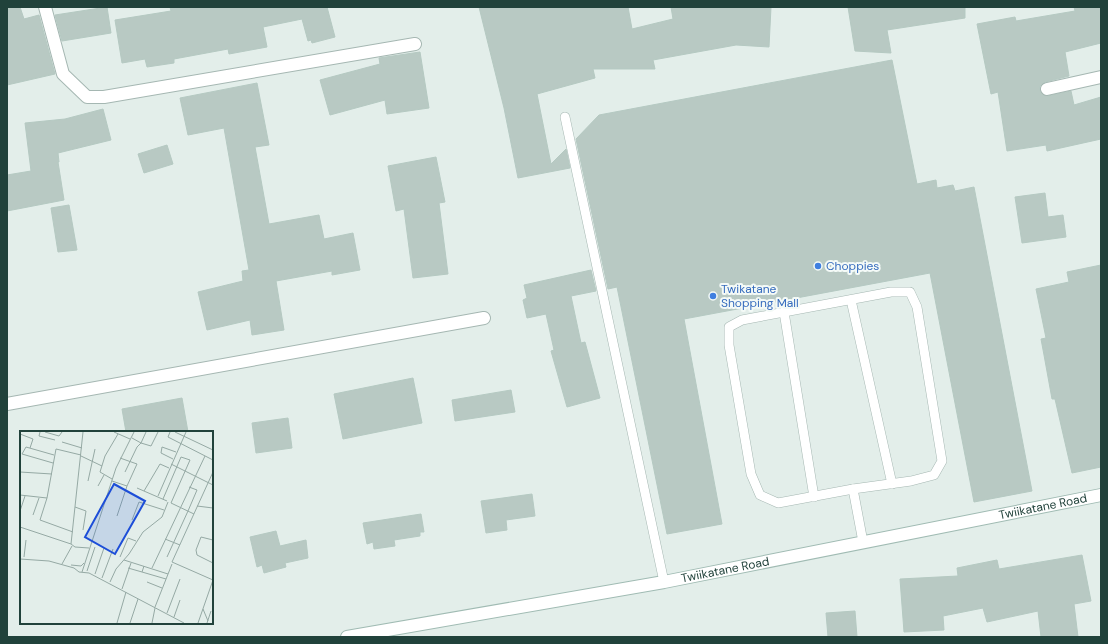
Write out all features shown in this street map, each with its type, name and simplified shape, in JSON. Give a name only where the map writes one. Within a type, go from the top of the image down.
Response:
[{"type":"street","points":[[45,7],[63,74],[87,98],[104,97],[415,44]]},
{"type":"street","points":[[1047,88],[1101,77]]},
{"type":"street","points":[[7,404],[484,318]]},
{"type":"street","name":"Twiikatane Road","points":[[347,637],[361,636],[664,582],[1101,495]]},
{"type":"lane","points":[[565,117],[664,582]]},
{"type":"lane","points":[[891,292],[910,292],[917,307],[942,462],[934,475],[911,481],[853,489],[778,503],[760,495],[751,474],[729,345],[729,327],[742,320],[784,312],[891,292]]},
{"type":"lane","points":[[851,300],[892,484]]},
{"type":"lane","points":[[784,312],[814,496]]},
{"type":"lane","points":[[853,489],[863,542]]},
{"type":"building","points":[[7,7],[20,7],[24,19],[39,15],[55,74],[7,85]]},
{"type":"building","points":[[107,7],[111,33],[62,41],[55,15]]},
{"type":"building","points":[[170,7],[327,7],[335,37],[312,43],[311,40],[308,41],[302,19],[263,27],[267,47],[229,54],[228,49],[174,59],[174,63],[147,67],[145,59],[122,63],[115,20],[171,11]]},
{"type":"building","points":[[479,7],[628,7],[632,29],[673,19],[671,7],[771,7],[769,47],[736,45],[653,60],[655,69],[593,69],[595,78],[537,94],[551,164],[566,149],[570,168],[518,178],[504,108]]},
{"type":"building","points":[[848,7],[965,7],[965,18],[887,30],[891,53],[855,51]]},
{"type":"building","points":[[1074,7],[1101,7],[1101,43],[1065,52],[1069,76],[1045,82],[1040,86],[1040,90],[1042,94],[1048,96],[1071,91],[1074,105],[1101,97],[1101,139],[1047,151],[1046,145],[1007,151],[998,92],[991,94],[977,24],[1015,17],[1016,21],[1075,11]]},
{"type":"building","points":[[420,52],[429,108],[387,114],[385,100],[330,115],[320,80],[380,64],[379,58]]},
{"type":"building","name":"Twikatane Shopping Mall","points":[[892,60],[917,184],[936,180],[937,188],[953,185],[955,191],[974,187],[1032,491],[974,502],[930,273],[684,319],[722,524],[667,534],[617,287],[608,289],[576,139],[599,115]]},
{"type":"building","points":[[257,83],[269,145],[255,147],[269,224],[319,215],[324,239],[353,233],[360,270],[332,275],[332,271],[276,281],[284,330],[252,335],[250,320],[207,330],[198,292],[243,281],[242,271],[249,270],[224,128],[188,135],[180,98]]},
{"type":"building","points":[[103,109],[111,140],[58,153],[64,200],[7,211],[7,175],[31,171],[25,123],[65,119]]},
{"type":"building","points":[[167,145],[173,164],[144,173],[138,154]]},
{"type":"building","points":[[436,157],[445,202],[439,203],[448,274],[413,278],[404,209],[396,211],[388,166]]},
{"type":"building","points":[[1045,193],[1048,217],[1063,215],[1066,237],[1022,243],[1015,197]]},
{"type":"building","points":[[69,205],[77,250],[58,252],[51,208]]},
{"type":"building","points":[[1101,265],[1101,467],[1072,473],[1055,399],[1052,399],[1041,339],[1046,338],[1036,289],[1069,282],[1067,272]]},
{"type":"building","points":[[591,270],[596,291],[571,296],[581,343],[585,342],[600,398],[567,407],[551,351],[554,350],[546,314],[527,318],[523,300],[527,298],[524,285]]},
{"type":"building","points":[[413,378],[422,423],[343,439],[334,394]]},
{"type":"building","points":[[511,390],[515,412],[455,421],[452,400]]},
{"type":"building","points":[[182,398],[188,431],[126,431],[122,409]]},
{"type":"building","points":[[288,418],[292,448],[256,453],[252,423]]},
{"type":"building","points":[[532,494],[535,516],[506,520],[507,530],[486,533],[481,501]]},
{"type":"building","points":[[421,514],[424,532],[420,532],[420,536],[394,540],[395,546],[374,549],[373,542],[367,544],[363,523]]},
{"type":"building","points":[[276,531],[280,546],[306,540],[308,558],[285,563],[286,567],[264,573],[262,565],[257,567],[250,537]]},
{"type":"building","points":[[1082,555],[1091,601],[1074,604],[1078,637],[1041,637],[1038,611],[987,622],[983,608],[943,616],[944,630],[904,632],[900,579],[958,576],[957,568],[997,560],[999,569]]},
{"type":"building","points":[[855,611],[857,637],[828,637],[826,613]]},
{"type":"place","name":"Choppies","points":[[818,266]]},
{"type":"place","name":"Twikatane Shopping Mall","points":[[713,296]]}]
